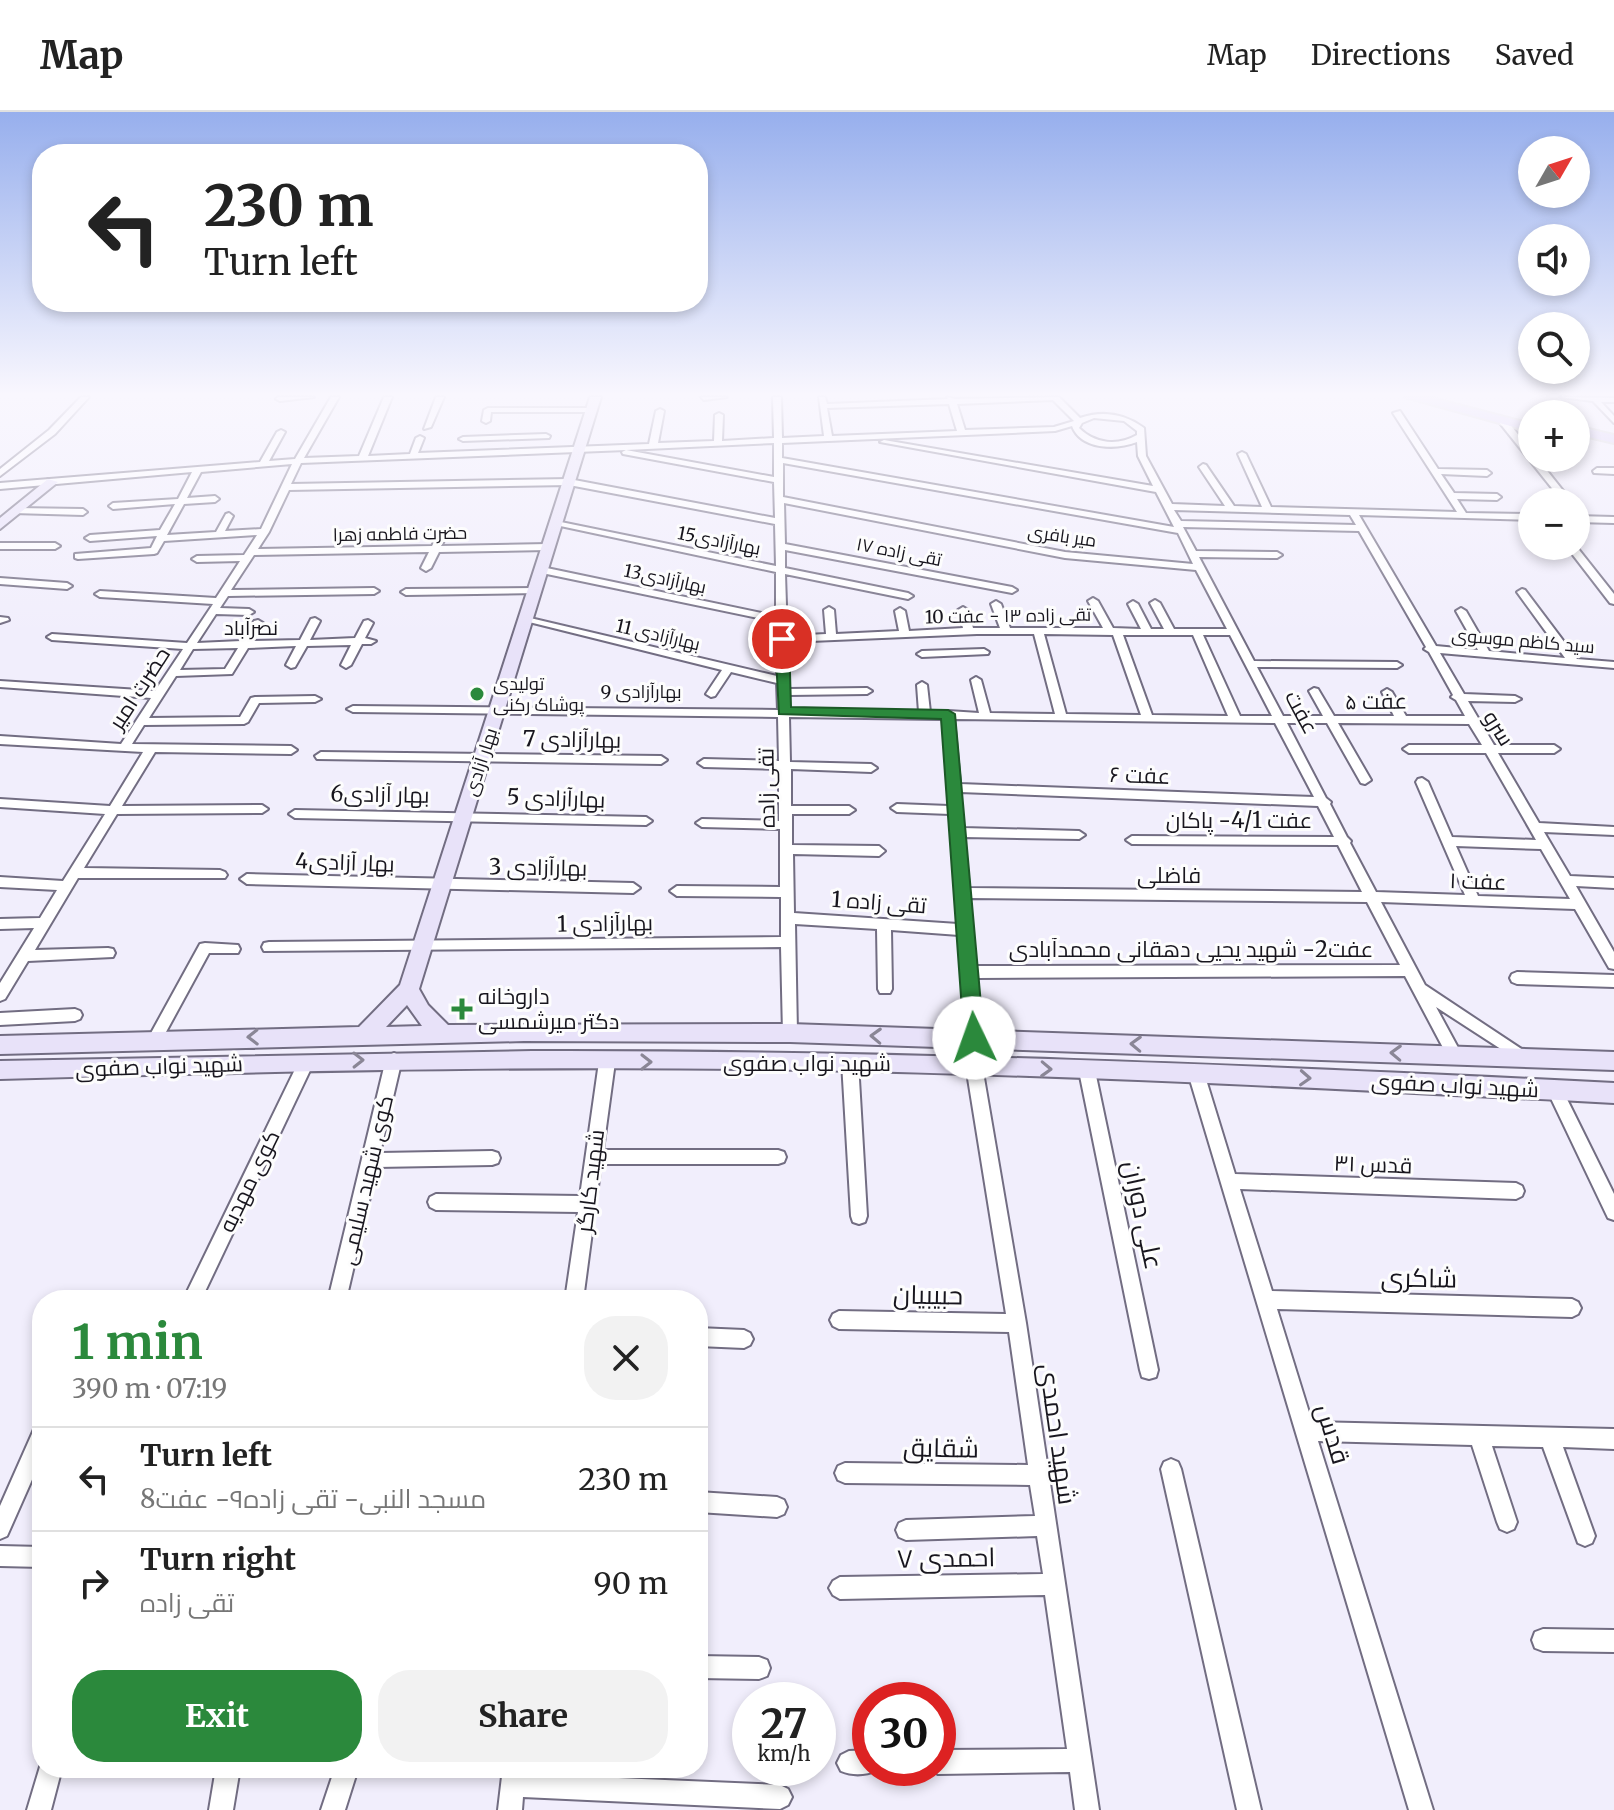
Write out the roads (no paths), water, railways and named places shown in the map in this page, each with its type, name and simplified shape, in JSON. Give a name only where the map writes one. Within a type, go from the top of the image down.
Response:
[{"type":"main road","name":"بهار آزادی","points":[[365,1035],[409,989],[571,476]]},
{"type":"main road","points":[[0,525],[52,482]]},
{"type":"main road","points":[[409,989],[421,1011],[442,1033]]},
{"type":"main road","name":"شهید نواب صفوی","points":[[0,1045],[442,1033],[790,1033],[1614,1061]]},
{"type":"main road","name":"شهید نواب صفوی","points":[[0,1070],[394,1059],[850,1062],[1196,1073],[1614,1093]]},
{"type":"street","points":[[0,486],[117,476]]},
{"type":"street","points":[[78,556],[154,551],[194,476]]},
{"type":"street","name":"حضرت امیر","points":[[124,748],[264,532],[290,476]]},
{"type":"street","points":[[758,476],[779,480]]},
{"type":"street","name":"تقی زاده","points":[[779,476],[790,1033]]},
{"type":"street","points":[[874,476],[1180,528],[1361,528]]},
{"type":"street","points":[[1080,476],[1160,490]]},
{"type":"street","name":"عفت","points":[[1153,476],[1375,897],[1454,1055]]},
{"type":"street","points":[[1209,476],[1232,509]]},
{"type":"street","points":[[1252,476],[1268,510]]},
{"type":"street","points":[[1438,476],[1463,514]]},
{"type":"street","points":[[285,487],[569,482],[780,522]]},
{"type":"street","points":[[1450,496],[1497,497]]},
{"type":"street","points":[[113,506],[215,499]]},
{"type":"street","name":"میر بافری","points":[[779,499],[1065,555],[1200,567]]},
{"type":"street","points":[[1169,507],[1518,516]]},
{"type":"street","points":[[16,511],[83,512]]},
{"type":"street","name":"سرو","points":[[1353,512],[1429,649],[1614,964]]},
{"type":"street","points":[[219,535],[229,516]]},
{"type":"street","points":[[1590,518],[1614,520]]},
{"type":"street","points":[[1602,519],[1614,532]]},
{"type":"street","name":"بهارآزادی15","points":[[556,524],[908,596]]},
{"type":"street","points":[[90,538],[264,532]]},
{"type":"street","points":[[426,568],[443,533]]},
{"type":"street","points":[[378,550],[386,534]]},
{"type":"street","points":[[0,546],[55,546]]},
{"type":"street","name":"تقی زاده ۱۷","points":[[780,546],[1012,590]]},
{"type":"street","name":"حضرت فاطمه زهرا","points":[[197,559],[378,550],[548,547]]},
{"type":"street","points":[[1194,554],[1277,555]]},
{"type":"street","points":[[1582,560],[1614,599]]},
{"type":"street","name":"بهارآزادی13","points":[[542,570],[781,620]]},
{"type":"street","points":[[1597,578],[1614,579]]},
{"type":"street","points":[[0,581],[67,586]]},
{"type":"street","points":[[100,594],[219,602],[374,591]]},
{"type":"street","points":[[406,592],[535,591]]},
{"type":"street","points":[[1522,592],[1574,662]]},
{"type":"street","points":[[1093,601],[1113,632],[1148,719]]},
{"type":"street","points":[[219,602],[249,612]]},
{"type":"street","points":[[1155,603],[1171,632]]},
{"type":"street","points":[[996,604],[1006,631]]},
{"type":"street","points":[[1133,604],[1148,632]]},
{"type":"street","points":[[829,610],[831,637]]},
{"type":"street","points":[[963,610],[969,631]]},
{"type":"street","points":[[900,611],[905,634]]},
{"type":"street","points":[[1461,611],[1485,654]]},
{"type":"street","name":"بهارآزادی 11","points":[[526,620],[728,668],[783,687],[867,691]]},
{"type":"street","points":[[291,665],[315,621]]},
{"type":"street","points":[[173,673],[228,672],[258,623]]},
{"type":"street","points":[[346,665],[368,623]]},
{"type":"street","name":"تقی زاده ۱۳ - عفت 10","points":[[782,639],[969,631],[1235,632]]},
{"type":"street","points":[[1038,631],[1061,717]]},
{"type":"street","points":[[943,632],[947,653]]},
{"type":"street","points":[[1197,632],[1236,720]]},
{"type":"street","points":[[52,637],[191,646],[371,641]]},
{"type":"street","name":"سید کاظم موسوی","points":[[1429,649],[1614,665]]},
{"type":"street","points":[[922,654],[984,652]]},
{"type":"street","points":[[1252,664],[1397,665]]},
{"type":"street","points":[[711,694],[728,668]]},
{"type":"street","points":[[976,680],[985,715]]},
{"type":"street","points":[[0,684],[159,695]]},
{"type":"street","points":[[922,685],[925,714]]},
{"type":"street","points":[[1314,691],[1365,780]]},
{"type":"street","points":[[1387,692],[1402,720]]},
{"type":"street","points":[[1457,697],[1515,699]]},
{"type":"street","points":[[141,722],[244,720],[255,700],[315,699]]},
{"type":"street","name":"بهارآزادی 9","points":[[353,709],[784,711],[1061,717]]},
{"type":"street","points":[[948,714],[974,1038]]},
{"type":"street","name":"عفت ۵","points":[[1061,717],[1470,720]]},
{"type":"street","points":[[0,740],[124,748]]},
{"type":"street","name":"حضرت امیر","points":[[124,748],[151,748]]},
{"type":"street","name":"حضرت امیر","points":[[1,992],[151,748]]},
{"type":"street","points":[[151,748],[291,750]]},
{"type":"street","points":[[1409,749],[1554,749]]},
{"type":"street","name":"بهارآزادی 7","points":[[321,756],[661,760]]},
{"type":"street","points":[[704,763],[871,768]]},
{"type":"street","points":[[1422,782],[1474,901]]},
{"type":"street","name":"عفت ۶","points":[[954,788],[1325,802]]},
{"type":"street","points":[[0,803],[111,810],[262,809]]},
{"type":"street","points":[[897,808],[956,810]]},
{"type":"street","points":[[786,810],[849,810]]},
{"type":"street","name":"بهار آزادی6","points":[[295,814],[464,815]]},
{"type":"street","name":"بهارآزادی 5","points":[[464,815],[646,821]]},
{"type":"street","points":[[702,823],[786,825]]},
{"type":"street","points":[[1535,827],[1614,831]]},
{"type":"street","points":[[958,832],[1079,835]]},
{"type":"street","name":"عفت 4/1- پاکان","points":[[1132,840],[1345,841]]},
{"type":"street","points":[[1448,841],[1544,845]]},
{"type":"street","points":[[787,849],[879,851]]},
{"type":"street","points":[[0,882],[220,875]]},
{"type":"street","name":"بهار آزادی4","points":[[247,879],[442,886]]},
{"type":"street","points":[[1565,881],[1614,883]]},
{"type":"street","name":"بهارآزادی 3","points":[[442,886],[633,888]]},
{"type":"street","points":[[677,891],[788,892]]},
{"type":"street","name":"فاضلی","points":[[963,893],[1375,897]]},
{"type":"street","name":"عفت ۱","points":[[1375,897],[1579,904]]},
{"type":"street","name":"تقی زاده 1","points":[[788,918],[967,930]]},
{"type":"street","points":[[0,924],[44,923]]},
{"type":"street","points":[[884,925],[885,989]]},
{"type":"street","name":"بهارآزادی 1","points":[[269,947],[789,942]]},
{"type":"street","points":[[155,1039],[205,948],[233,949]]},
{"type":"street","points":[[24,956],[108,953]]},
{"type":"street","name":"عفت2- شهید یحیی دهقانی محمدآبادی","points":[[970,972],[1411,970]]},
{"type":"street","points":[[1517,978],[1614,981]]},
{"type":"street","name":"عفت","points":[[1422,990],[1524,1058]]},
{"type":"street","points":[[0,1019],[75,1015]]},
{"type":"street","name":"کوی شهید سلیمی","points":[[339,1290],[394,1059]]},
{"type":"street","name":"کوی مهدیه","points":[[197,1290],[306,1062]]},
{"type":"street","name":"شهید کارگر","points":[[575,1290],[607,1062]]},
{"type":"street","points":[[850,1062],[859,1216]]},
{"type":"street","name":"شهید احمدی","points":[[974,1066],[1017,1323],[1087,1810]]},
{"type":"street","name":"علی دوران","points":[[1087,1071],[1149,1370]]},
{"type":"street","name":"قدس","points":[[1196,1073],[1421,1810]]},
{"type":"street","points":[[1555,1090],[1608,1184],[1614,1212]]},
{"type":"street","points":[[593,1157],[778,1157]]},
{"type":"street","points":[[370,1160],[492,1158]]},
{"type":"street","name":"قدس ۳۱","points":[[1228,1181],[1516,1191]]},
{"type":"street","points":[[436,1202],[587,1204]]},
{"type":"street","name":"شاکری","points":[[1264,1300],[1572,1308]]},
{"type":"street","name":"حبیبیان","points":[[839,1320],[1017,1323]]},
{"type":"street","points":[[708,1337],[744,1339]]},
{"type":"street","points":[[1305,1431],[1614,1439]]},
{"type":"street","points":[[1479,1435],[1507,1522]]},
{"type":"street","points":[[1549,1437],[1585,1536]]},
{"type":"street","points":[[0,1529],[32,1457]]},
{"type":"street","points":[[1171,1469],[1249,1810]]},
{"type":"street","name":"شقایق","points":[[845,1473],[1037,1475]]},
{"type":"street","points":[[708,1503],[777,1507]]},
{"type":"street","points":[[906,1530],[1044,1526]]},
{"type":"street","points":[[0,1556],[32,1557]]},
{"type":"street","name":"احمدی ۷","points":[[840,1588],[1054,1584]]},
{"type":"street","points":[[1543,1640],[1614,1641]]},
{"type":"street","points":[[708,1667],[759,1668]]},
{"type":"street","points":[[956,1762],[1079,1760]]},
{"type":"street","points":[[39,1810],[47,1778]]},
{"type":"street","points":[[221,1810],[226,1778]]},
{"type":"street","points":[[333,1810],[343,1778]]},
{"type":"street","points":[[510,1810],[514,1778]]},
{"type":"street","points":[[531,1778],[736,1802],[780,1797]]},
{"type":"place","name":"تولیدی پوشاک رکنی","points":[[477,694]]},
{"type":"place","name":"داروخانه دکتر میرشمسی","points":[[462,1009]]},
{"type":"district","name":"نصرآباد","points":[[251,628]]}]
